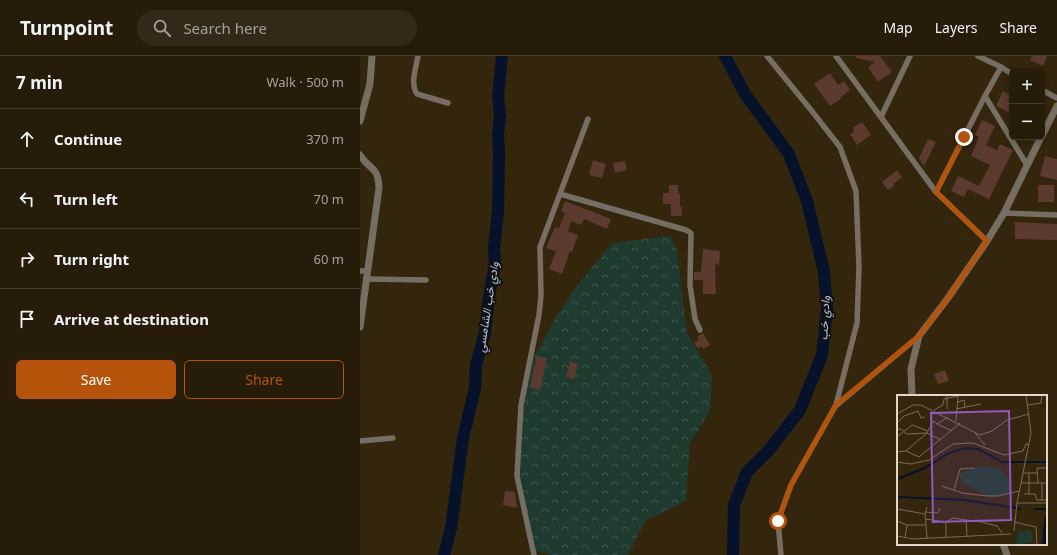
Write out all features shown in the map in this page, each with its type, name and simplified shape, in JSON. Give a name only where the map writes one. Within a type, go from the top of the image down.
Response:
[{"type":"street","points":[[360,121],[370,84],[372,56]]},
{"type":"street","points":[[418,56],[413,85],[414,90],[417,94],[448,103]]},
{"type":"street","points":[[767,56],[840,148],[856,191],[859,267],[857,324],[836,405],[791,485],[778,521],[781,555]]},
{"type":"street","points":[[836,56],[936,192],[987,241]]},
{"type":"street","points":[[881,117],[910,56]]},
{"type":"street","points":[[978,56],[1009,72]]},
{"type":"street","points":[[936,192],[1000,67]]},
{"type":"street","points":[[1045,92],[1057,98]]},
{"type":"street","points":[[985,96],[1027,165]]},
{"type":"street","points":[[1045,130],[1057,106]]},
{"type":"street","points":[[534,555],[517,476],[521,405],[540,315],[540,247],[588,118]]},
{"type":"street","points":[[836,405],[919,336],[948,298],[987,241],[1004,213],[1040,140]]},
{"type":"street","points":[[360,155],[373,168],[378,176],[377,206],[363,271],[366,279],[360,326]]},
{"type":"street","points":[[560,194],[686,230],[691,233],[690,285],[695,319],[700,330]]},
{"type":"street","points":[[1004,213],[1057,214]]},
{"type":"street","points":[[366,279],[426,280]]},
{"type":"street","points":[[912,395],[911,369],[919,336]]},
{"type":"street","points":[[360,440],[393,438]]},
{"type":"street","points":[[1003,545],[1007,555]]},
{"type":"green space","points":[[670,236],[677,249],[687,333],[712,375],[710,411],[690,443],[686,501],[645,521],[628,555],[551,555],[530,550],[514,474],[519,403],[535,355],[556,317],[573,291],[612,243]]},
{"type":"building","points":[[857,56],[880,56],[892,72],[878,82],[868,67],[875,62],[856,58]]},
{"type":"building","points":[[1032,56],[1047,56],[1043,66],[1030,60]]},
{"type":"building","points":[[830,73],[838,85],[844,81],[850,90],[840,98],[841,99],[830,106],[814,84]]},
{"type":"building","points":[[1003,91],[1009,94],[1009,112],[996,106]]},
{"type":"building","points":[[982,120],[995,126],[986,145],[997,150],[1000,144],[1013,150],[989,199],[968,189],[964,197],[951,191],[958,176],[979,186],[990,165],[971,156],[979,137],[975,135]]},
{"type":"building","points":[[862,122],[871,135],[857,145],[850,134],[854,132],[853,128]]},
{"type":"building","points":[[928,139],[936,142],[924,166],[919,158]]},
{"type":"building","points":[[1045,156],[1057,159],[1057,180],[1040,176]]},
{"type":"building","points":[[593,160],[606,164],[602,178],[589,175]]},
{"type":"building","points":[[625,161],[627,170],[615,173],[613,163]]},
{"type":"building","points":[[897,170],[902,177],[888,190],[882,182]]},
{"type":"building","points":[[669,185],[678,185],[682,216],[671,216],[671,204],[663,204],[663,193],[669,193]]},
{"type":"building","points":[[1038,185],[1054,185],[1054,202],[1038,202]]},
{"type":"building","points":[[565,201],[611,219],[607,229],[584,219],[581,225],[571,221],[568,231],[578,235],[572,252],[570,251],[562,274],[549,269],[556,251],[546,248],[555,227],[559,228],[565,213],[561,211]]},
{"type":"building","points":[[1015,222],[1057,224],[1057,240],[1015,239]]},
{"type":"building","points":[[703,249],[720,251],[719,265],[715,264],[716,294],[703,294],[703,280],[694,280],[694,272],[701,272]]},
{"type":"building","points":[[703,333],[710,345],[703,349],[702,346],[698,348],[694,343],[699,340],[697,337]]},
{"type":"building","points":[[537,356],[547,358],[540,390],[530,388]]},
{"type":"building","points":[[570,361],[578,364],[574,379],[566,377]]},
{"type":"building","points":[[945,370],[949,381],[938,384],[934,374]]},
{"type":"building","points":[[505,491],[515,492],[517,508],[503,505]]},
{"type":"waterway","name":"وادي خب الشامسي","points":[[444,555],[451,528],[463,438],[475,388],[476,365],[485,333],[489,297],[495,264],[494,248],[498,212],[498,134],[500,116],[498,96],[502,56]]},
{"type":"waterway","name":"وادي خب","points":[[725,56],[745,94],[789,154],[807,201],[824,272],[827,309],[822,355],[800,410],[769,450],[747,472],[734,505],[733,555]]},
{"type":"route","points":[[778,521],[791,485],[836,405],[919,336],[948,298],[987,241],[936,192],[964,137]]}]
